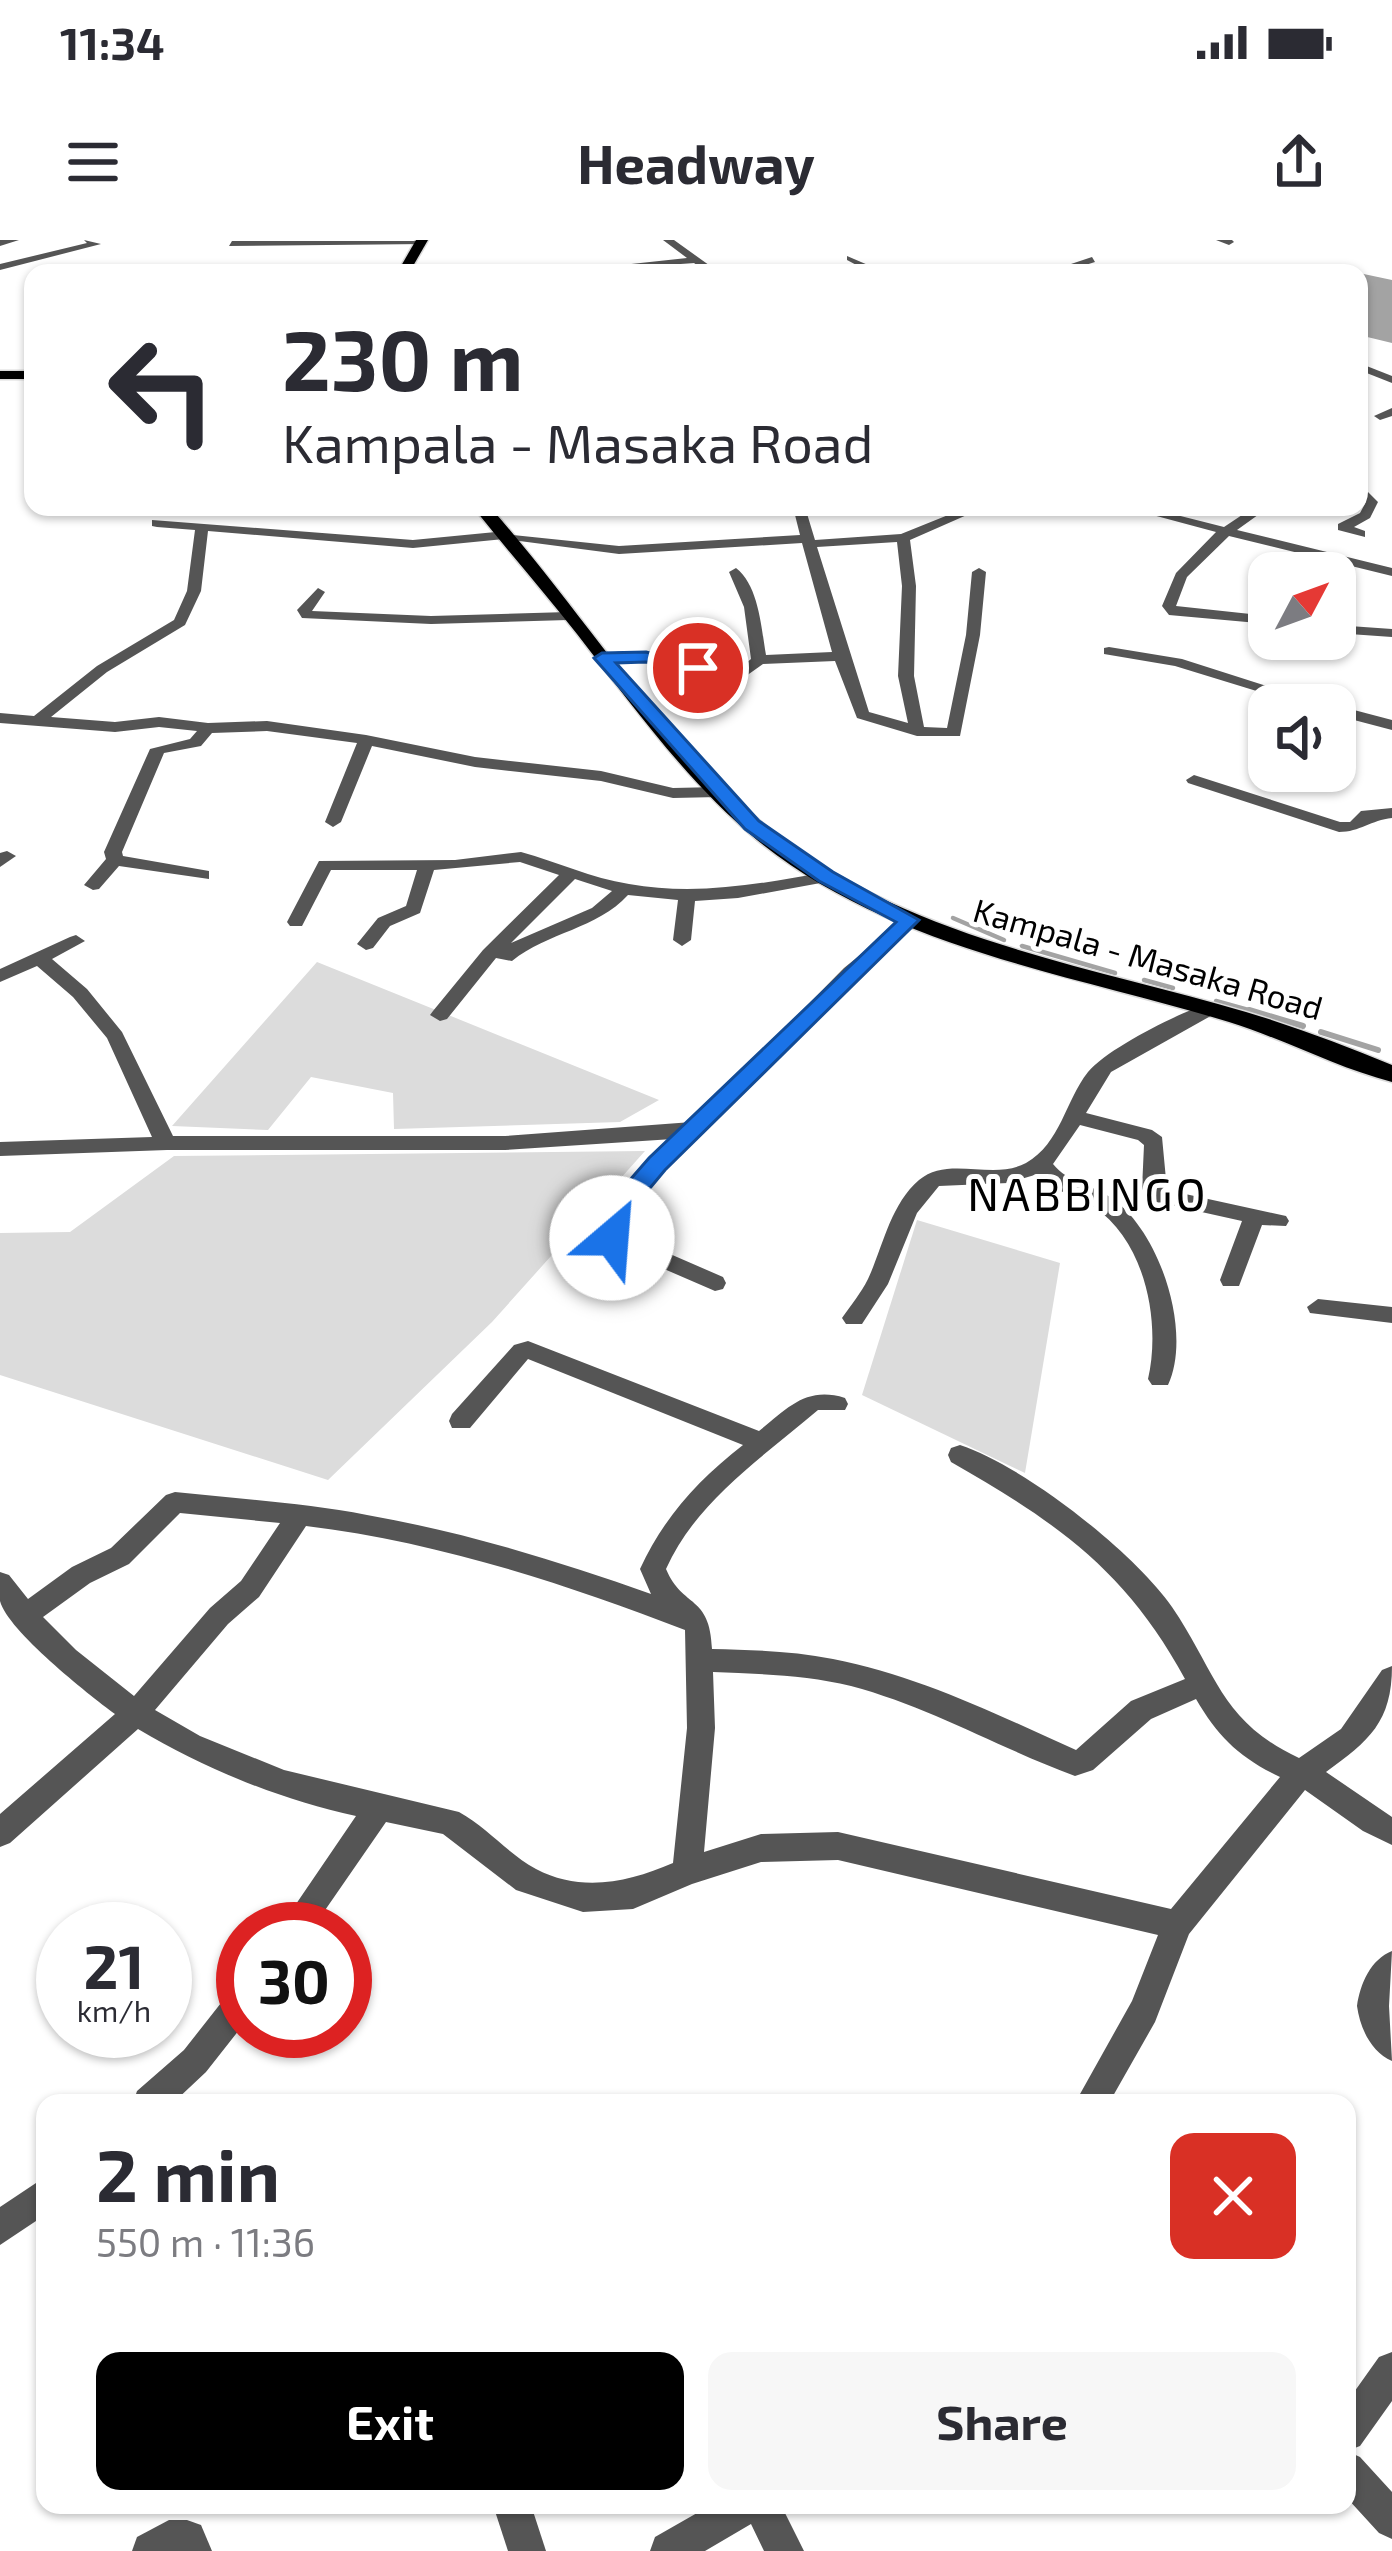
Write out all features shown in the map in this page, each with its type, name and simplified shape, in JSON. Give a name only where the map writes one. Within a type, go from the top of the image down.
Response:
[{"type":"main road","name":"Kampala - Masaka Road","points":[[489,516],[602,658],[718,792],[779,847],[826,877],[909,920],[1005,953],[1286,1031],[1389,1068]]},
{"type":"street","points":[[0,243],[14,240]]},
{"type":"street","points":[[0,267],[96,244],[89,240]]},
{"type":"street","points":[[668,240],[700,264]]},
{"type":"street","points":[[232,244],[422,242]]},
{"type":"street","points":[[850,259],[861,264]]},
{"type":"street","points":[[649,264],[694,260]]},
{"type":"street","points":[[1078,264],[1091,260]]},
{"type":"street","points":[[801,516],[862,715],[917,731],[944,735],[958,730],[979,572]]},
{"type":"street","points":[[158,523],[413,544],[512,542],[619,550],[903,538],[958,516]]},
{"type":"street","points":[[1164,516],[1392,572]]},
{"type":"street","points":[[1176,519],[1180,516]]},
{"type":"street","points":[[1248,618],[1169,610],[1179,571],[1250,516]]},
{"type":"street","points":[[1360,534],[1343,527],[1363,516]]},
{"type":"street","points":[[37,721],[102,669],[180,622],[194,591],[196,544],[202,529]]},
{"type":"street","points":[[903,538],[908,586],[906,676],[917,731]]},
{"type":"street","points":[[736,572],[751,607],[759,659]]},
{"type":"street","points":[[318,592],[304,610],[307,615],[431,620],[568,616]]},
{"type":"street","points":[[1356,630],[1392,633]]},
{"type":"street","points":[[1109,651],[1177,662],[1249,684]]},
{"type":"street","points":[[602,658],[646,657],[739,676],[759,659],[841,656]]},
{"type":"street","points":[[1356,716],[1392,725]]},
{"type":"street","points":[[0,718],[115,727],[175,723],[208,728],[267,726],[475,762],[602,776],[674,793],[718,792]]},
{"type":"street","points":[[93,885],[115,860],[114,845],[158,749],[195,743],[208,728]]},
{"type":"street","points":[[333,822],[366,740]]},
{"type":"street","points":[[1194,780],[1346,828],[1367,815],[1392,813]]},
{"type":"street","points":[[296,922],[325,865],[427,866],[521,857],[624,889],[687,896],[738,893],[826,877]]},
{"type":"street","points":[[115,860],[203,875]]},
{"type":"street","points":[[366,944],[384,922],[414,909],[427,866]]},
{"type":"street","points":[[440,1015],[490,954],[573,871]]},
{"type":"street","points":[[490,971],[533,935],[604,913],[624,889]]},
{"type":"street","points":[[682,940],[687,896]]},
{"type":"street","points":[[715,1283],[612,1238],[623,1203],[851,972],[909,920]]},
{"type":"street","points":[[0,976],[76,941]]},
{"type":"street","points":[[0,951],[30,963],[91,1004],[131,1062],[150,1117],[167,1143]]},
{"type":"street","points":[[854,1318],[878,1284],[899,1228],[928,1183],[944,1177],[988,1181],[1018,1177],[1042,1164],[1105,1067],[1209,1009]]},
{"type":"street","points":[[1076,1117],[1145,1135],[1155,1142],[1153,1189],[1160,1196],[1267,1218],[1231,1280]]},
{"type":"street","points":[[0,1149],[167,1143],[527,1142],[630,1137],[699,1127]]},
{"type":"street","points":[[1042,1164],[1046,1174],[1060,1183],[1103,1203],[1123,1222],[1144,1258],[1167,1336],[1160,1379]]},
{"type":"street","points":[[1318,1307],[1392,1316]]},
{"type":"street","points":[[461,1421],[522,1351],[528,1350],[764,1443]]},
{"type":"street","points":[[687,1871],[700,1728],[698,1622],[661,1588],[653,1569],[663,1540],[764,1443],[809,1404],[836,1404]]},
{"type":"street","points":[[960,1455],[1030,1493],[1109,1555],[1160,1610],[1226,1724],[1249,1749],[1300,1774],[1392,1831]]},
{"type":"street","points":[[24,1616],[81,1575],[120,1556],[175,1502],[300,1515],[422,1536],[698,1622]]},
{"type":"street","points":[[0,1833],[135,1714],[219,1616],[250,1588],[300,1515]]},
{"type":"street","points":[[0,1582],[24,1616],[67,1661],[135,1714],[273,1780],[449,1822],[527,1880],[583,1898],[633,1894],[761,1848],[838,1846],[1177,1925]]},
{"type":"street","points":[[700,1660],[786,1663],[850,1674],[971,1716],[1075,1762],[1083,1761],[1141,1710],[1204,1683]]},
{"type":"street","points":[[1096,2094],[1144,2011],[1177,1925],[1300,1774],[1351,1738],[1392,1678]]},
{"type":"street","points":[[313,1902],[380,1806]]},
{"type":"street","points":[[1392,1966],[1372,1992],[1371,2004],[1378,2028],[1392,2044]]},
{"type":"street","points":[[159,2094],[216,2034]]},
{"type":"street","points":[[0,2228],[36,2201]]},
{"type":"street","points":[[1356,2420],[1392,2370]]},
{"type":"street","points":[[1356,2480],[1392,2520]]},
{"type":"street","points":[[515,2514],[527,2551]]},
{"type":"street","points":[[669,2551],[732,2514]]},
{"type":"street","points":[[766,2514],[785,2551]]},
{"type":"street","points":[[152,2551],[170,2539],[187,2539],[193,2551]]},
{"type":"shaded area","points":[[1368,275],[1392,280],[1392,343],[1368,337]]},
{"type":"shaded area","points":[[317,962],[659,1100],[620,1122],[394,1129],[393,1093],[311,1077],[268,1130],[172,1126]]},
{"type":"shaded area","points":[[645,1151],[492,1322],[328,1480],[0,1375],[0,1233],[70,1232],[174,1156]]},
{"type":"shaded area","points":[[917,1220],[1060,1263],[1025,1473],[862,1395]]},
{"type":"waterway","points":[[953,918],[1004,940]]},
{"type":"waterway","points":[[1022,946],[1115,973]]},
{"type":"waterway","points":[[1144,980],[1173,988]]},
{"type":"waterway","points":[[1216,1001],[1259,1013]]},
{"type":"waterway","points":[[1249,1010],[1303,1026]]},
{"type":"waterway","points":[[1321,1032],[1378,1050]]},
{"type":"district","name":"NABBINGO","points":[[1088,1195]]},
{"type":"route","points":[[612,1238],[623,1203],[657,1164],[909,920],[826,877],[752,825],[602,658],[646,657],[698,668]]}]
